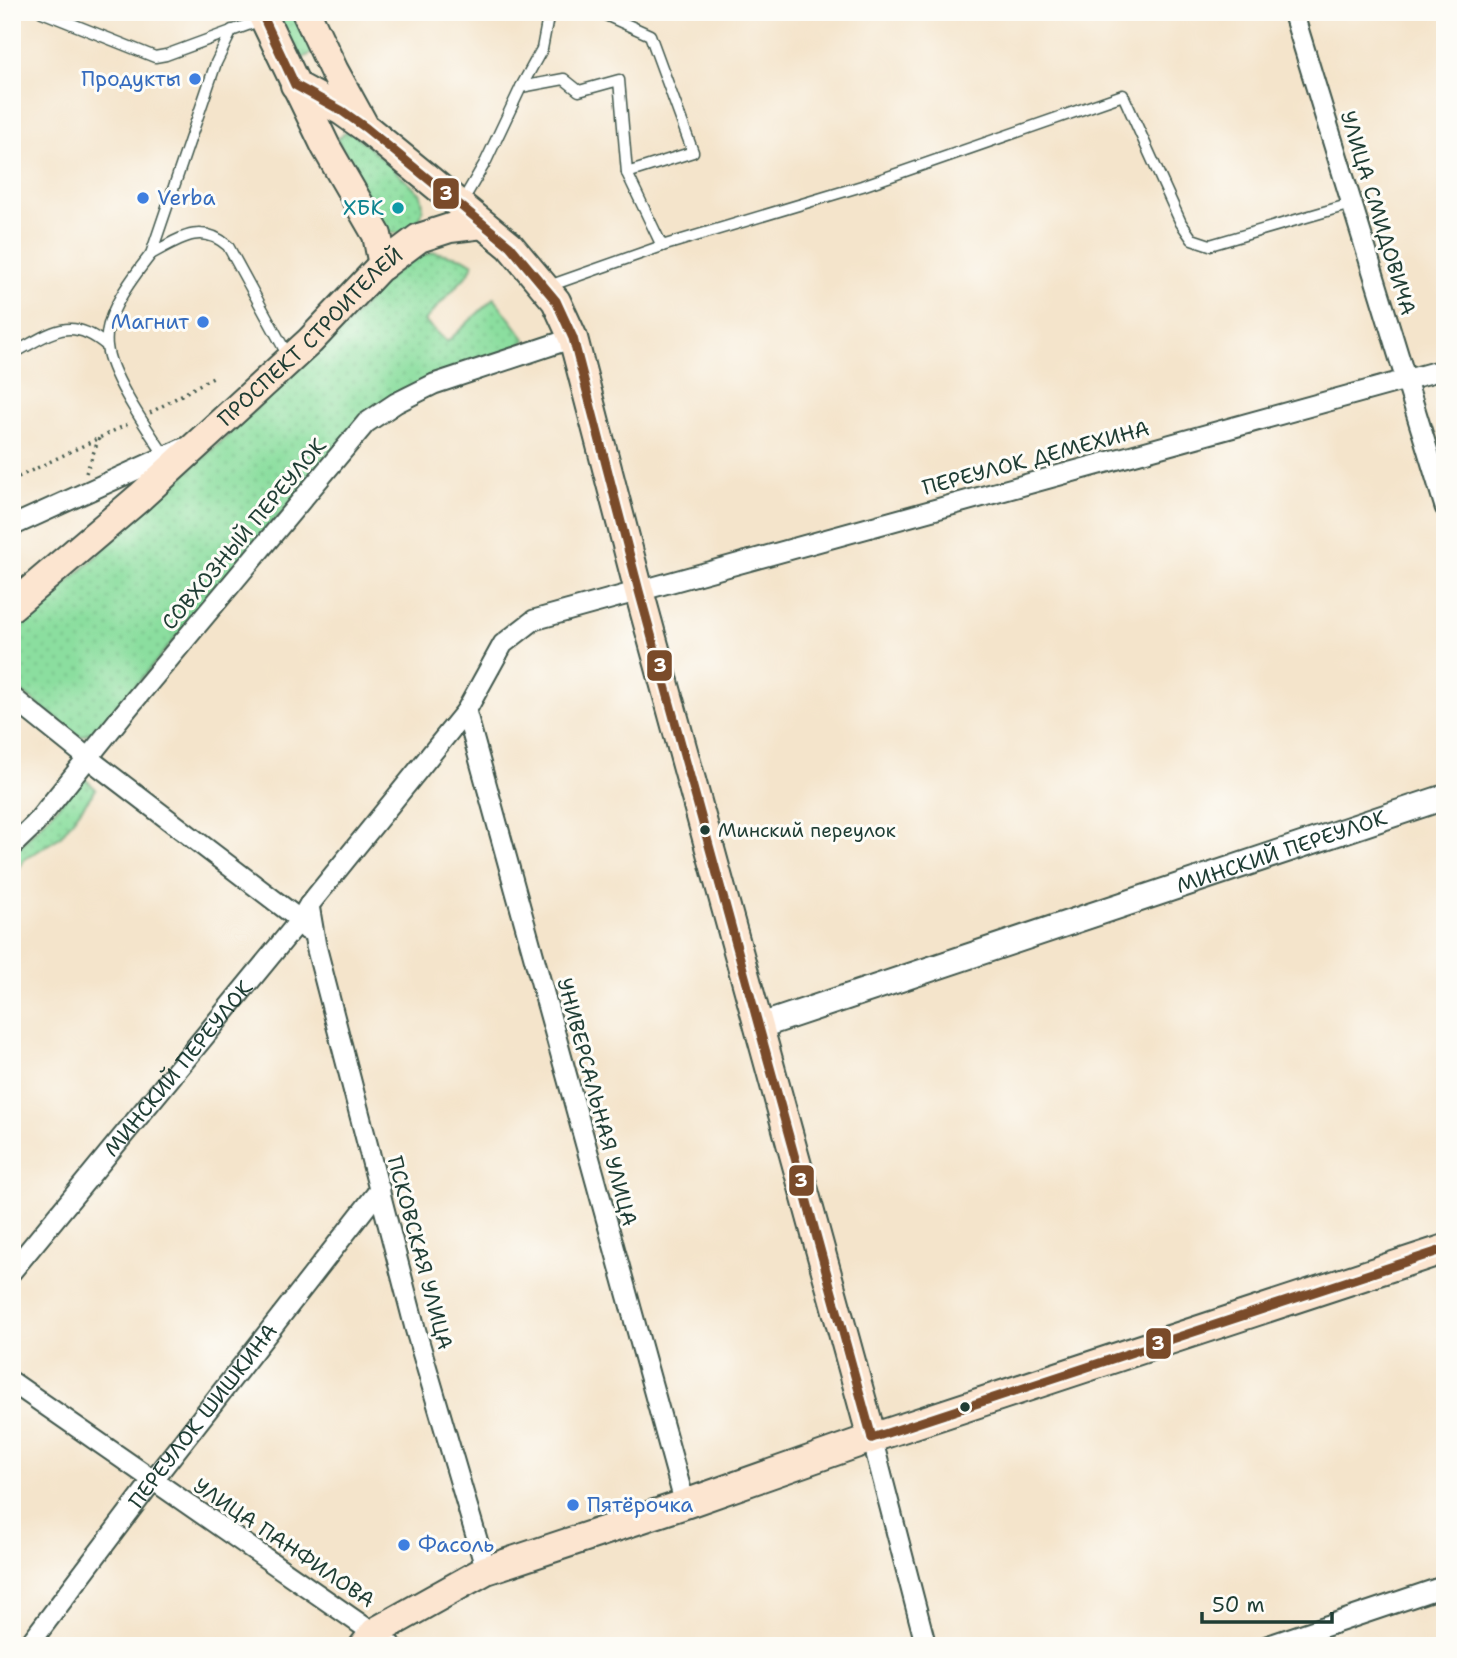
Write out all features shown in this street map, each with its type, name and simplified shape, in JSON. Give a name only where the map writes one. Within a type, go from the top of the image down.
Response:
[{"type":"main road","points":[[306,12],[334,71],[366,128]]},
{"type":"main road","points":[[263,16],[326,147],[377,235],[383,265]]},
{"type":"main road","points":[[295,85],[342,111],[366,128],[510,246],[556,301],[573,338],[639,591],[872,1438]]},
{"type":"main road","name":"ПРОСПЕКТ СТРОИТЕЛЕЙ","points":[[12,606],[140,497],[290,360],[383,265],[419,238],[450,228],[483,224]]},
{"type":"main road","points":[[377,1641],[486,1570],[872,1438],[1445,1249]]},
{"type":"street","name":"УЛИЦА СМИДОВИЧА","points":[[1293,12],[1445,507]]},
{"type":"street","name":"СОВХОЗНЫЙ ПЕРЕУЛОК","points":[[12,846],[35,824],[366,423],[396,403],[434,384],[573,338]]},
{"type":"street","name":"ПЕРЕУЛОК ДЕМЕХИНА","points":[[639,591],[1445,369]]},
{"type":"street","name":"ПРОСПЕКТ СТРОИТЕЛЕЙ","points":[[12,526],[204,438]]},
{"type":"street","name":"МИНСКИЙ ПЕРЕУЛОК","points":[[12,1270],[466,711],[503,644],[534,620],[639,591]]},
{"type":"street","name":"ПСКОВСКАЯ УЛИЦА","points":[[12,697],[88,758],[305,912],[415,1328],[486,1570]]},
{"type":"street","name":"УНИВЕРСАЛЬНАЯ УЛИЦА","points":[[466,711],[685,1504]]},
{"type":"street","name":"МИНСКИЙ ПЕРЕУЛОК","points":[[760,1026],[1445,797]]},
{"type":"street","name":"ПЕРЕУЛОК ШИШКИНА","points":[[28,1646],[153,1480],[380,1189]]},
{"type":"street","name":"УЛИЦА ПАНФИЛОВА","points":[[12,1382],[377,1641]]},
{"type":"street","points":[[872,1438],[926,1646]]},
{"type":"street","points":[[1267,1646],[1445,1586]]},
{"type":"lane","points":[[42,12],[155,57],[263,16]]},
{"type":"lane","points":[[462,205],[457,211],[486,161],[542,49],[549,12]]},
{"type":"lane","points":[[599,12],[650,35],[693,152],[627,173]]},
{"type":"lane","points":[[165,456],[117,375],[106,345],[109,324],[118,301],[151,254],[208,86],[232,30]]},
{"type":"lane","points":[[521,87],[564,79],[579,91],[619,80],[627,173],[662,246]]},
{"type":"lane","points":[[546,287],[662,246],[862,186],[1123,95],[1181,223],[1192,239],[1210,245],[1351,204]]},
{"type":"lane","points":[[151,254],[191,235],[206,232],[216,236],[228,246],[290,360]]},
{"type":"lane","points":[[12,354],[64,328],[79,328],[93,334],[106,345]]},
{"type":"path","points":[[12,480],[141,418],[213,377]]},
{"type":"green space","points":[[273,12],[297,12],[315,52],[296,61]]},
{"type":"green space","points":[[345,132],[354,134],[420,193],[420,218],[410,229],[395,233],[386,232],[337,140]]},
{"type":"green space","points":[[434,252],[463,258],[473,264],[469,273],[424,321],[447,342],[494,298],[526,340],[515,349],[393,396],[247,550],[136,686],[95,731],[80,737],[12,684],[12,630],[64,586],[346,326],[396,272],[421,256]]},
{"type":"green space","points":[[84,778],[96,789],[60,837],[25,859],[12,876],[12,855]]},
{"type":"transit line","name":"3","points":[[261,12],[295,85],[342,111],[366,128],[510,246],[556,301],[573,338],[639,591],[872,1438]]},
{"type":"transit line","name":"3","points":[[872,1438],[1445,1249]]},
{"type":"place","name":"Продукты","points":[[195,79]]},
{"type":"place","name":"Verba","points":[[143,198]]},
{"type":"place","name":"ХБК","points":[[398,208]]},
{"type":"place","name":"Магнит","points":[[203,322]]},
{"type":"place","name":"Минский переулок","points":[[705,830]]},
{"type":"place","name":"Пятёрочка","points":[[573,1505]]},
{"type":"place","name":"Фасоль","points":[[404,1545]]}]
